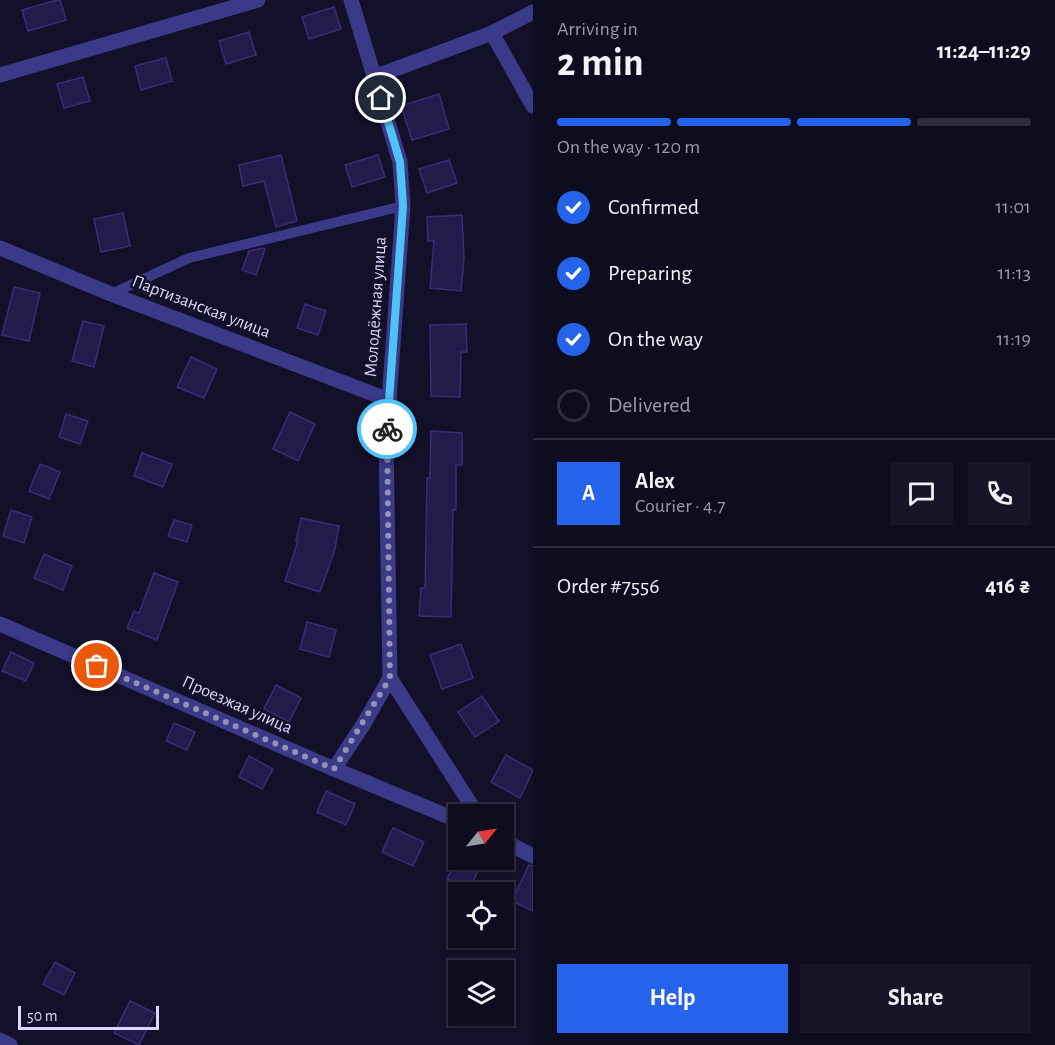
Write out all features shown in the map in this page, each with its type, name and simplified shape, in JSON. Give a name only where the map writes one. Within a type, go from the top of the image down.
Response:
[{"type":"street","points":[[0,75],[258,0]]},
{"type":"street","name":"Молодёжная улица","points":[[351,0],[400,162],[403,206],[386,442],[390,678]]},
{"type":"street","points":[[374,77],[492,33],[533,12]]},
{"type":"street","points":[[492,33],[533,106]]},
{"type":"street","name":"Партизанская улица","points":[[0,248],[111,294],[389,400]]},
{"type":"street","name":"Проезжая улица","points":[[0,624],[448,816]]},
{"type":"street","points":[[334,769],[390,678],[471,804]]},
{"type":"street","points":[[514,846],[533,856]]},
{"type":"street","points":[[0,1040],[10,1045]]},
{"type":"lane","points":[[111,294],[189,258],[403,206]]},
{"type":"path","points":[[367,446],[369,392]]},
{"type":"building","points":[[60,0],[66,20],[28,31],[22,10]]},
{"type":"building","points":[[334,7],[341,29],[309,39],[302,17]]},
{"type":"building","points":[[249,32],[256,55],[226,64],[219,41]]},
{"type":"building","points":[[166,58],[172,81],[141,90],[135,66]]},
{"type":"building","points":[[83,77],[90,101],[64,108],[57,84]]},
{"type":"building","points":[[439,94],[449,129],[412,140],[401,106]]},
{"type":"building","points":[[281,155],[297,221],[276,227],[264,181],[243,186],[239,165]]},
{"type":"building","points":[[378,155],[385,177],[352,187],[345,165]]},
{"type":"building","points":[[449,160],[457,183],[427,193],[419,169]]},
{"type":"building","points":[[123,213],[130,246],[101,252],[94,219]]},
{"type":"building","points":[[462,215],[464,258],[461,291],[430,288],[434,241],[428,241],[427,217]]},
{"type":"building","points":[[265,249],[256,275],[242,270],[249,251]]},
{"type":"building","points":[[14,287],[40,293],[29,341],[2,335]]},
{"type":"building","points":[[305,304],[326,311],[318,335],[297,328]]},
{"type":"building","points":[[83,321],[104,326],[94,367],[72,361]]},
{"type":"building","points":[[466,324],[467,352],[461,352],[460,397],[431,396],[430,325]]},
{"type":"building","points":[[191,357],[217,369],[204,398],[177,387]]},
{"type":"building","points":[[290,412],[315,424],[298,461],[273,449]]},
{"type":"building","points":[[66,414],[88,421],[80,444],[59,437]]},
{"type":"building","points":[[431,431],[462,433],[462,465],[456,465],[456,510],[453,510],[451,617],[419,616],[421,588],[425,588],[427,478],[430,478]]},
{"type":"building","points":[[142,453],[172,464],[163,487],[134,476]]},
{"type":"building","points":[[40,464],[60,472],[49,499],[29,491]]},
{"type":"building","points":[[11,510],[32,517],[24,543],[3,536]]},
{"type":"building","points":[[301,518],[339,526],[335,549],[320,592],[285,581],[298,541],[296,541]]},
{"type":"building","points":[[174,520],[192,525],[187,542],[168,536]]},
{"type":"building","points":[[44,554],[72,566],[63,590],[34,578]]},
{"type":"building","points":[[154,573],[178,582],[157,640],[127,628],[134,611],[139,613]]},
{"type":"building","points":[[307,622],[336,630],[329,657],[300,649]]},
{"type":"building","points":[[461,644],[473,678],[442,689],[430,655]]},
{"type":"building","points":[[11,652],[34,663],[26,681],[2,671]]},
{"type":"building","points":[[276,685],[301,698],[289,722],[264,709]]},
{"type":"building","points":[[482,696],[499,721],[475,737],[458,712]]},
{"type":"building","points":[[174,723],[195,732],[187,750],[166,741]]},
{"type":"building","points":[[506,755],[533,770],[520,798],[491,782]]},
{"type":"building","points":[[249,756],[273,769],[262,789],[239,777]]},
{"type":"building","points":[[326,791],[355,804],[346,825],[317,812]]},
{"type":"building","points":[[393,828],[424,842],[413,866],[382,852]]},
{"type":"building","points":[[529,865],[533,866],[533,911],[514,902],[514,897]]},
{"type":"building","points":[[451,870],[478,870],[473,882],[453,882],[447,879]]},
{"type":"building","points":[[55,962],[75,973],[64,995],[43,984]]},
{"type":"building","points":[[130,1001],[155,1013],[139,1045],[114,1033]]},
{"type":"way so far","points":[[97,666],[334,769],[390,678],[387,429]]},
{"type":"route","points":[[381,98],[400,162],[403,206],[387,429]]}]
